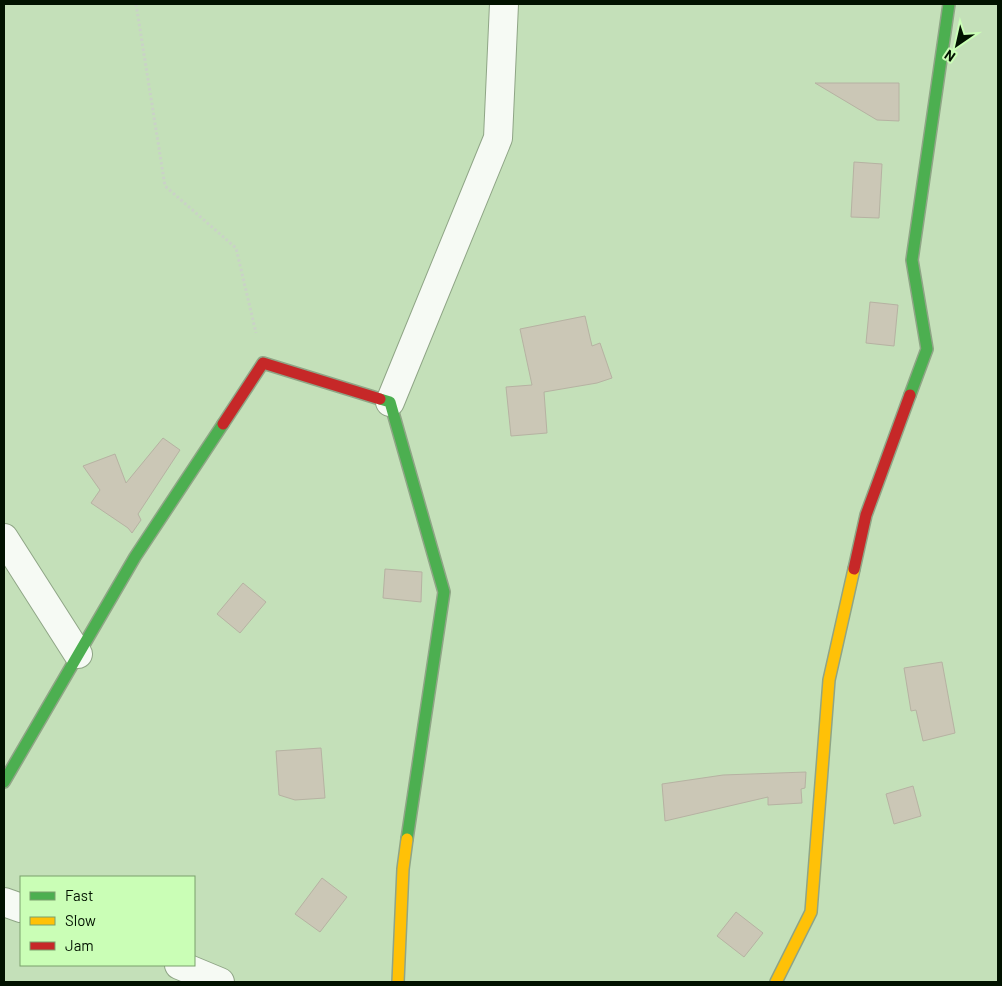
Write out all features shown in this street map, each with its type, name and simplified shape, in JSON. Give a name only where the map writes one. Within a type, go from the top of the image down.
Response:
[{"type":"street","points":[[398,982],[404,869],[444,592],[390,402],[498,138],[504,4]]},
{"type":"street","points":[[776,982],[811,912],[829,680],[866,515],[927,349],[912,260],[948,4]]},
{"type":"street","points":[[4,782],[135,557],[264,362],[390,402]]},
{"type":"street","points":[[4,538],[78,654]]},
{"type":"street","points":[[4,902],[20,908]]},
{"type":"street","points":[[181,966],[220,982]]},
{"type":"path","points":[[136,4],[165,186],[236,248],[264,362]]},
{"type":"building","points":[[815,83],[899,83],[899,121],[877,120]]},
{"type":"building","points":[[854,162],[882,164],[879,218],[851,217]]},
{"type":"building","points":[[870,302],[898,305],[894,346],[866,343]]},
{"type":"building","points":[[585,316],[592,346],[600,343],[612,378],[597,383],[544,392],[547,433],[511,436],[506,387],[532,385],[520,329]]},
{"type":"building","points":[[163,438],[180,450],[138,514],[141,520],[132,533],[128,528],[91,503],[100,490],[83,466],[115,454],[126,483]]},
{"type":"building","points":[[385,569],[422,572],[421,602],[383,598]]},
{"type":"building","points":[[243,583],[266,602],[240,633],[217,614]]},
{"type":"building","points":[[942,662],[955,733],[923,741],[916,710],[911,711],[904,668]]},
{"type":"building","points":[[321,748],[325,798],[295,800],[279,795],[276,751]]},
{"type":"building","points":[[806,772],[805,788],[801,789],[802,803],[768,805],[768,797],[665,821],[662,784],[723,775]]},
{"type":"building","points":[[913,786],[921,816],[894,824],[886,794]]},
{"type":"building","points":[[322,878],[347,897],[320,932],[295,914]]},
{"type":"building","points":[[736,912],[763,933],[744,957],[717,936]]},
{"type":"traffic: fast","points":[[910,395],[927,349],[912,260],[949,4]]},
{"type":"traffic: fast","points":[[380,399],[390,402],[444,592],[407,839]]},
{"type":"traffic: fast","points":[[4,782],[135,557],[223,424]]},
{"type":"traffic: slow","points":[[776,982],[811,912],[829,680],[854,569]]},
{"type":"traffic: slow","points":[[398,982],[403,869],[407,839]]},
{"type":"traffic: jam","points":[[223,424],[263,363],[380,399]]},
{"type":"traffic: jam","points":[[854,569],[866,515],[910,395]]}]
